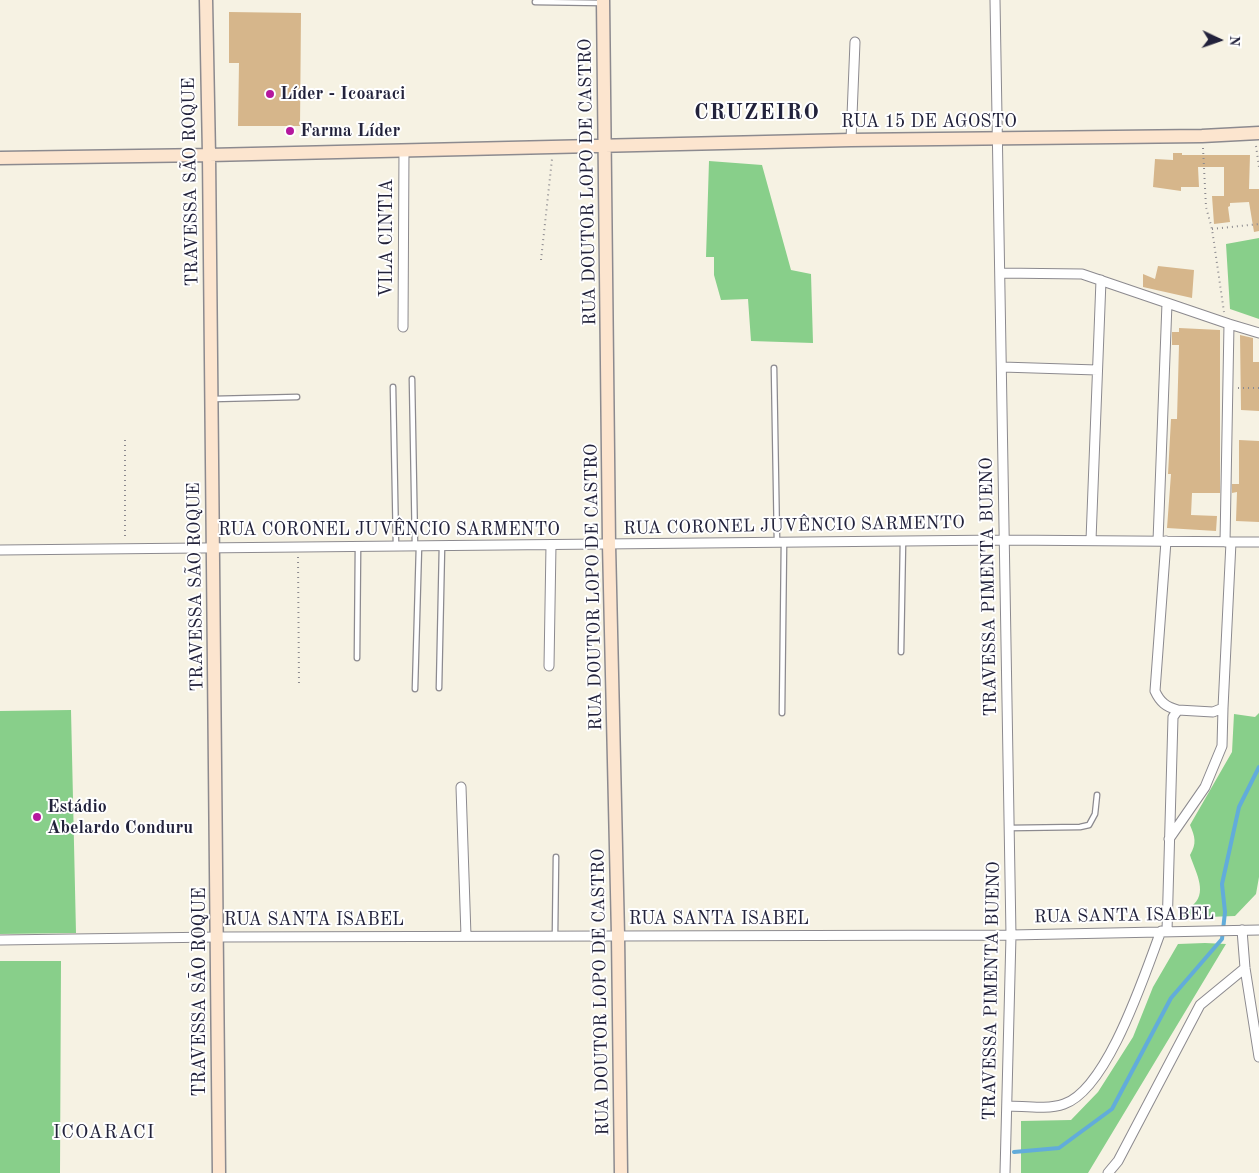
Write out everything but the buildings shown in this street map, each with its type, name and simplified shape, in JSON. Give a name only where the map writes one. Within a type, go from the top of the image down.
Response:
[{"type":"main road","name":"TRAVESSA SÃO ROQUE","points":[[206,0],[218,937],[219,1173]]},
{"type":"main road","name":"RUA DOUTOR LOPO DE CASTRO","points":[[603,1],[621,1173]]},
{"type":"main road","name":"RUA 15 DE AGOSTO","points":[[0,158],[851,140],[1202,136],[1256,133]]},
{"type":"street","name":"TRAVESSA PIMENTA BUENO","points":[[995,0],[1011,935],[1005,1173]]},
{"type":"street","points":[[851,140],[855,42]]},
{"type":"street","name":"VILA CINTIA","points":[[403,326],[404,150]]},
{"type":"street","points":[[1000,273],[1082,274],[1259,332]]},
{"type":"street","points":[[1091,540],[1101,280]]},
{"type":"street","points":[[1167,303],[1162,541],[1155,691],[1160,701],[1178,710],[1213,712],[1223,708]]},
{"type":"street","points":[[1169,840],[1205,787],[1222,746],[1228,542],[1227,321]]},
{"type":"street","points":[[1002,366],[1098,370]]},
{"type":"street","name":"RUA CORONEL JUVÊNCIO SARMENTO","points":[[0,550],[1004,540],[1259,542]]},
{"type":"street","points":[[549,666],[551,545]]},
{"type":"street","points":[[1007,1106],[1051,1107],[1065,1104],[1088,1088],[1122,1032],[1164,931],[1173,723],[1174,713],[1178,710]]},
{"type":"street","points":[[461,787],[466,936]]},
{"type":"street","points":[[1242,930],[1245,968],[1259,1057]]},
{"type":"street","name":"RUA SANTA ISABEL","points":[[0,940],[618,935],[1011,935],[1259,930]]},
{"type":"street","points":[[1108,1173],[1118,1160],[1200,1004],[1245,968]]},
{"type":"lane","points":[[535,2],[603,1]]},
{"type":"lane","points":[[774,368],[780,542],[782,712]]},
{"type":"lane","points":[[412,379],[417,546],[415,689]]},
{"type":"lane","points":[[393,387],[396,546]]},
{"type":"lane","points":[[212,399],[297,397]]},
{"type":"lane","points":[[901,652],[903,541]]},
{"type":"lane","points":[[439,688],[442,546]]},
{"type":"lane","points":[[357,658],[358,547]]},
{"type":"lane","points":[[1009,828],[1080,827],[1090,824],[1095,814],[1097,795]]},
{"type":"lane","points":[[555,936],[556,857]]},
{"type":"path","points":[[1256,133],[1259,167]]},
{"type":"path","points":[[1202,136],[1206,207],[1212,229],[1227,321]]},
{"type":"path","points":[[541,260],[554,146]]},
{"type":"path","points":[[1212,229],[1259,224]]},
{"type":"path","points":[[1228,387],[1259,388]]},
{"type":"path","points":[[125,440],[126,549]]},
{"type":"path","points":[[298,547],[299,686]]},
{"type":"green space","points":[[709,161],[762,165],[791,270],[811,274],[813,343],[751,341],[748,299],[721,300],[714,275],[714,257],[706,257]]},
{"type":"green space","points":[[1259,238],[1259,319],[1230,309],[1226,244]]},
{"type":"green space","name":"Estádio Abelardo Conduru","points":[[71,710],[76,933],[0,934],[0,711]]},
{"type":"green space","points":[[1259,713],[1259,877],[1256,894],[1235,916],[1180,918],[1198,899],[1200,893],[1199,880],[1190,855],[1194,847],[1194,840],[1190,825],[1232,752],[1234,714],[1255,717]]},
{"type":"green space","points":[[1178,944],[1226,944],[1088,1173],[1021,1173],[1021,1121],[1071,1120],[1098,1092],[1133,1037],[1153,987]]},
{"type":"green space","points":[[0,961],[61,961],[60,1173],[0,1173]]},
{"type":"waterway","points":[[1014,1152],[1059,1148],[1112,1109],[1171,998],[1222,939],[1225,912],[1222,884],[1239,807],[1259,767]]},
{"type":"place","name":"Líder - Icoaraci","points":[[270,94]]},
{"type":"place","name":"Farma Líder","points":[[290,131]]},
{"type":"place","name":"Estádio Abelardo Conduru","points":[[37,817]]},
{"type":"district","name":"CRUZEIRO","points":[[757,113]]},
{"type":"district","name":"ICOARACI","points":[[104,1133]]}]
